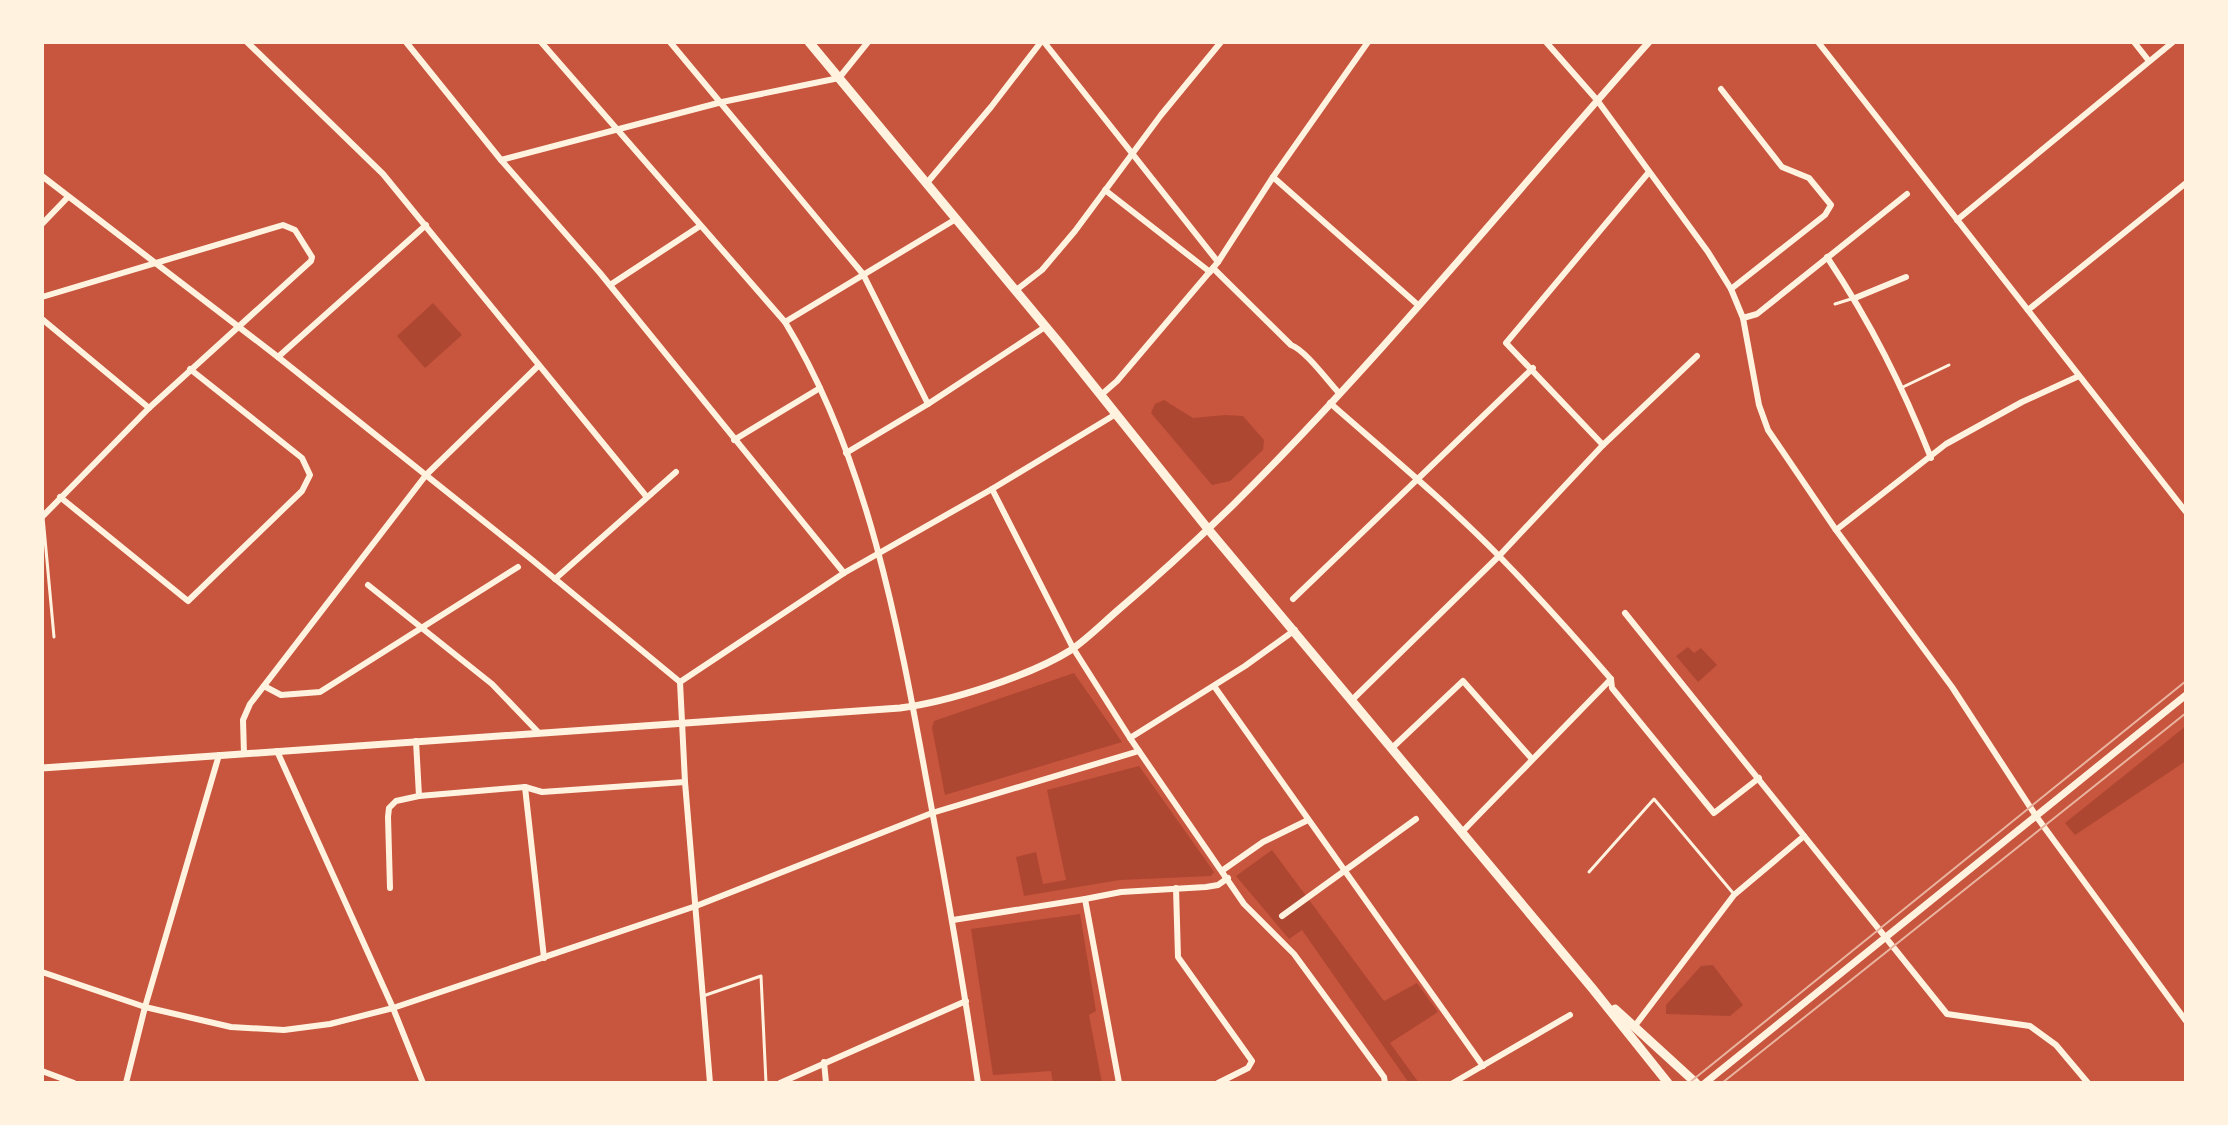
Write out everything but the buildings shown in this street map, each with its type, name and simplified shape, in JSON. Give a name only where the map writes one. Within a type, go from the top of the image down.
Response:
[{"type":"main road","points":[[809,42],[1668,1083]]},
{"type":"main road","points":[[1592,988],[1696,1083]]},
{"type":"street","points":[[247,42],[383,174],[646,496]]},
{"type":"street","points":[[406,42],[501,160],[610,285],[844,573]]},
{"type":"street","points":[[541,42],[785,322],[820,388],[846,453],[879,553],[913,707],[953,920],[978,1083]]},
{"type":"street","points":[[670,42],[863,274],[928,404]]},
{"type":"street","points":[[501,160],[722,102],[839,78],[868,42]]},
{"type":"street","points":[[926,184],[1042,42],[1133,152],[1214,267],[1291,345],[1305,353],[1339,393]]},
{"type":"street","points":[[1015,291],[1042,270],[1221,42]]},
{"type":"street","points":[[1101,395],[1117,381],[1214,267],[1368,42]]},
{"type":"street","points":[[1546,42],[1597,100],[1708,252],[1731,289],[1743,318],[1762,418],[1836,530],[1952,687],[2036,816],[2186,1021]]},
{"type":"street","points":[[42,768],[913,707],[998,681],[1047,662],[1073,648],[1208,529],[1286,452],[1649,42]]},
{"type":"street","points":[[1818,42],[2186,512]]},
{"type":"street","points":[[2134,42],[2149,61]]},
{"type":"street","points":[[1957,220],[2173,42]]},
{"type":"street","points":[[1721,89],[1782,167],[1809,178],[1831,205],[1825,215],[1731,289]]},
{"type":"street","points":[[1603,445],[1506,343],[1649,172]]},
{"type":"street","points":[[42,176],[278,357],[680,682],[685,782],[710,1083]]},
{"type":"street","points":[[1273,177],[1418,305]]},
{"type":"street","points":[[2028,310],[2186,183]]},
{"type":"street","points":[[1105,190],[1214,267]]},
{"type":"street","points":[[1743,318],[1757,314],[1907,194]]},
{"type":"street","points":[[42,224],[67,198]]},
{"type":"street","points":[[785,322],[956,219]]},
{"type":"street","points":[[42,297],[158,265],[283,225],[295,230],[311,256],[311,260],[149,408],[42,516]]},
{"type":"street","points":[[278,357],[426,225]]},
{"type":"street","points":[[610,285],[700,226]]},
{"type":"street","points":[[1827,257],[1855,298],[1903,387],[1931,458]]},
{"type":"street","points":[[1855,298],[1906,277]]},
{"type":"street","points":[[42,319],[149,408]]},
{"type":"street","points":[[846,453],[928,404],[1045,327]]},
{"type":"street","points":[[1352,700],[1499,556],[1603,445],[1697,356]]},
{"type":"street","points":[[244,754],[243,720],[250,704],[426,475],[538,366]]},
{"type":"street","points":[[1293,599],[1533,368]]},
{"type":"street","points":[[60,497],[188,601],[302,491],[310,475],[302,458],[190,369]]},
{"type":"street","points":[[1836,530],[1946,444],[2011,407],[2079,376]]},
{"type":"street","points":[[734,440],[820,388]]},
{"type":"street","points":[[1330,403],[1499,556],[1611,679],[1612,688],[1714,813],[1759,778]]},
{"type":"street","points":[[680,682],[844,573],[1116,414]]},
{"type":"street","points":[[555,579],[676,472]]},
{"type":"street","points":[[992,489],[1073,648],[1130,738],[1244,904],[1294,954],[1384,1077],[1385,1083]]},
{"type":"street","points":[[42,507],[42,516]]},
{"type":"street","points":[[264,686],[281,695],[320,692],[518,567]]},
{"type":"street","points":[[368,585],[419,629],[492,684],[539,733]]},
{"type":"street","points":[[1625,613],[1947,1014],[2030,1026],[2056,1045],[2088,1083]]},
{"type":"street","points":[[1130,738],[1214,686],[1295,630]]},
{"type":"street","points":[[1462,832],[1611,679]]},
{"type":"street","points":[[1392,748],[1463,681],[1532,759]]},
{"type":"street","points":[[1214,686],[1483,1066]]},
{"type":"street","points":[[1705,1083],[2186,695]]},
{"type":"street","points":[[416,741],[419,796]]},
{"type":"street","points":[[277,751],[393,1008],[423,1083]]},
{"type":"street","points":[[42,972],[145,1007],[231,1027],[284,1030],[330,1024],[393,1008],[696,906],[932,813],[1139,751]]},
{"type":"street","points":[[126,1083],[145,1007],[219,755]]},
{"type":"street","points":[[390,888],[389,808],[396,801],[419,796],[525,787],[542,792],[685,782]]},
{"type":"street","points":[[525,787],[544,958]]},
{"type":"street","points":[[1282,916],[1416,819]]},
{"type":"street","points":[[1223,870],[1263,842],[1308,820]]},
{"type":"street","points":[[1634,1027],[1734,895],[1804,836]]},
{"type":"street","points":[[953,920],[1121,892],[1218,885],[1228,878]]},
{"type":"street","points":[[1176,888],[1178,957],[1251,1056],[1248,1068],[1218,1083]]},
{"type":"street","points":[[1085,899],[1119,1083]]},
{"type":"street","points":[[780,1083],[966,1001]]},
{"type":"street","points":[[1453,1083],[1570,1015]]},
{"type":"street","points":[[824,1062],[826,1083]]},
{"type":"street","points":[[42,1071],[74,1083]]},
{"type":"lane","points":[[1835,304],[1855,298]]},
{"type":"lane","points":[[1903,387],[1949,365]]},
{"type":"lane","points":[[42,516],[54,637]]},
{"type":"lane","points":[[1589,872],[1654,799],[1734,895]]},
{"type":"lane","points":[[703,996],[761,976],[766,1083]]},
{"type":"shaded area","points":[[433,303],[462,335],[425,368],[397,336]]},
{"type":"shaded area","points":[[1164,400],[1193,418],[1243,416],[1264,440],[1263,450],[1230,481],[1212,485],[1151,413],[1155,404]]},
{"type":"shaded area","points":[[1688,647],[1694,653],[1701,648],[1717,665],[1698,682],[1676,656]]},
{"type":"shaded area","points":[[1074,673],[1122,742],[945,795],[932,728],[934,721]]},
{"type":"shaded area","points":[[2186,726],[2186,761],[2075,835],[2065,823]]},
{"type":"shaded area","points":[[1139,766],[1214,872],[1211,876],[1120,880],[1024,896],[1016,857],[1036,852],[1043,884],[1066,880],[1047,790]]},
{"type":"shaded area","points":[[1272,850],[1384,1001],[1417,983],[1438,1012],[1390,1043],[1419,1083],[1409,1083],[1302,930],[1289,939],[1236,876]]},
{"type":"shaded area","points":[[1080,914],[1096,1011],[1089,1015],[1102,1083],[1053,1083],[1051,1071],[993,1075],[971,929]]},
{"type":"shaded area","points":[[1713,965],[1743,1005],[1730,1016],[1666,1014],[1666,1005],[1701,966]]},
{"type":"tram line","points":[[1689,1083],[2186,681]]},
{"type":"tram line","points":[[1722,1083],[2186,713]]}]
